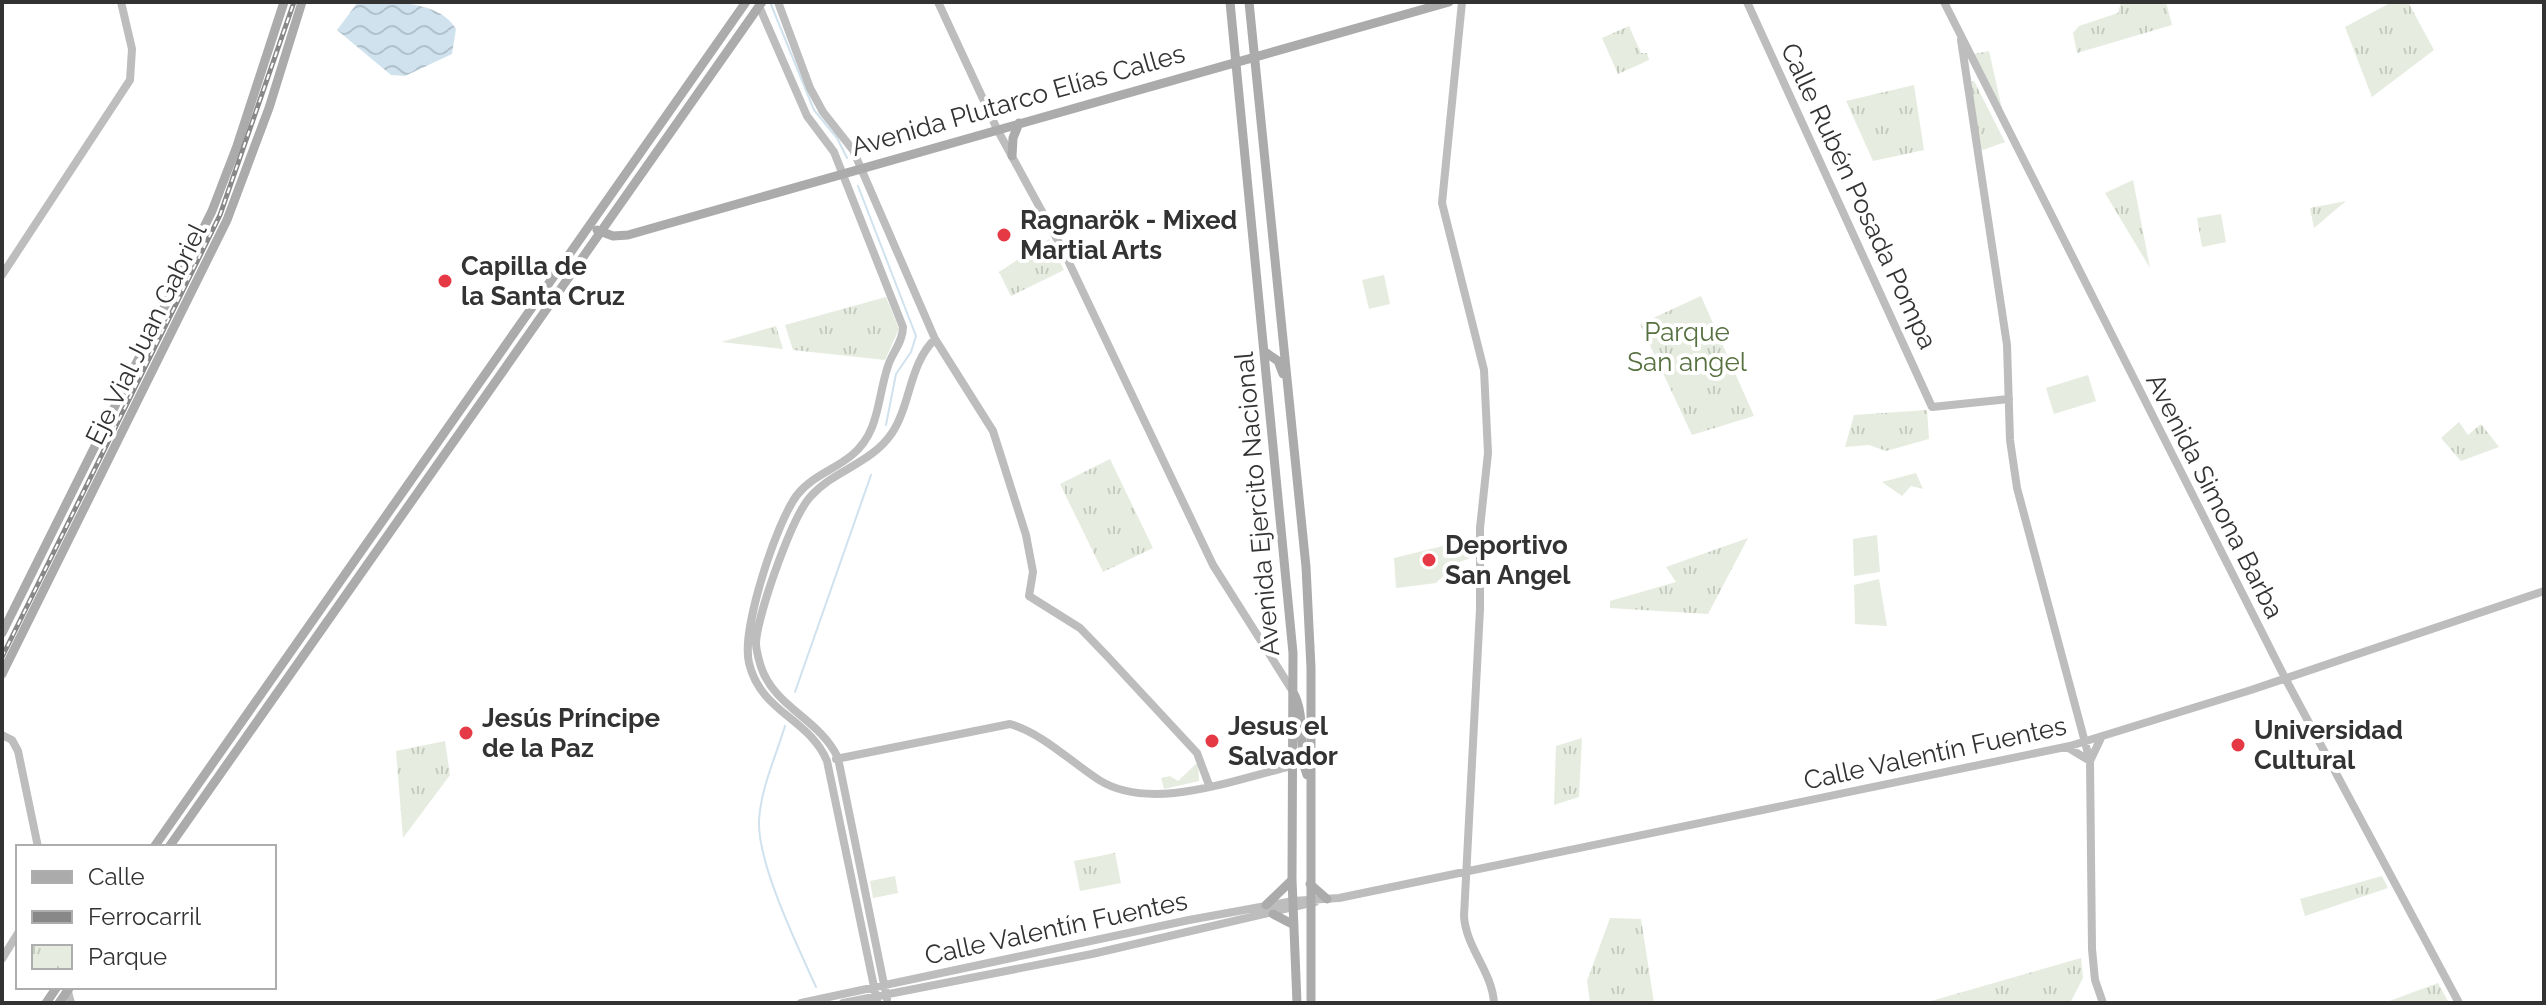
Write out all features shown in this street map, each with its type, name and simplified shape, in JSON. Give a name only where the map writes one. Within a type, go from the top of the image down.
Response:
[{"type":"main road","name":"Eje Vial Juan Gabriel","points":[[2,633],[212,211],[237,146],[284,2]]},
{"type":"main road","name":"Eje Vial Juan Gabriel","points":[[2,674],[227,220],[252,158],[302,2]]},
{"type":"main road","points":[[155,845],[746,2]]},
{"type":"main road","name":"Avenida Ejercito Nacional","points":[[1230,2],[1292,638],[1292,880],[1297,1003]]},
{"type":"main road","name":"Avenida Ejercito Nacional","points":[[1249,2],[1306,567],[1311,668],[1310,884],[1317,901],[1311,1003]]},
{"type":"main road","name":"Avenida Plutarco Elías Calles","points":[[600,232],[613,236],[628,235],[1449,2]]},
{"type":"main road","points":[[170,845],[760,4]]},
{"type":"main road","points":[[1012,156],[1013,138],[1019,123]]},
{"type":"main road","points":[[591,225],[600,232]]},
{"type":"main road","points":[[1265,352],[1278,361],[1288,382]]},
{"type":"main road","points":[[1292,638],[1301,673],[1306,674],[1311,668]]},
{"type":"main road","points":[[1292,690],[1298,705],[1302,761],[1310,782]]},
{"type":"main road","points":[[1292,828],[1310,829]]},
{"type":"main road","points":[[1292,880],[1270,910],[1294,925]]},
{"type":"main road","points":[[1310,884],[1317,901]]},
{"type":"main road","points":[[1295,959],[1299,988],[1310,989]]},
{"type":"main road","points":[[46,1003],[65,989]]},
{"type":"street","points":[[2,275],[126,88],[132,49],[121,2]]},
{"type":"street","points":[[778,2],[817,103],[847,140],[851,170],[903,327],[902,337],[888,366],[876,419],[865,441],[854,454],[806,485],[786,514],[751,617],[746,646],[758,689],[814,739],[827,761],[880,994]]},
{"type":"street","points":[[938,2],[997,129],[1057,239],[1218,576],[1292,690]]},
{"type":"street","points":[[1462,2],[1442,203],[1484,370],[1488,453],[1480,528],[1480,609],[1464,925],[1490,981],[1494,1003]]},
{"type":"street","name":"Calle Rubén Posada Pompa","points":[[1747,2],[1932,407],[2009,399]]},
{"type":"street","name":"Avenida Simona Barba","points":[[1944,2],[2285,678],[2459,1003]]},
{"type":"street","points":[[760,4],[807,116],[851,170],[935,339],[993,431],[1026,535],[1033,572],[1029,596],[1080,628],[1107,656],[1197,753],[1209,785]]},
{"type":"street","points":[[1961,36],[2007,345],[2017,488],[2090,761],[2093,957],[2095,980],[2103,1003]]},
{"type":"street","points":[[880,994],[838,758],[820,731],[775,694],[756,644],[764,607],[796,518],[822,486],[875,451],[898,421],[919,360],[935,339]]},
{"type":"street","points":[[865,441],[875,451]]},
{"type":"street","points":[[854,454],[875,451]]},
{"type":"street","points":[[786,514],[796,518]]},
{"type":"street","name":"Calle Valentín Fuentes","points":[[801,1003],[832,996],[880,994],[1214,927],[1293,905],[2069,746],[2544,591]]},
{"type":"street","points":[[827,761],[1010,724],[1121,792],[1162,795],[1292,766]]},
{"type":"street","points":[[2083,728],[2069,746],[2090,761]]},
{"type":"street","points":[[2,735],[12,740],[18,751],[38,845]]},
{"type":"street","points":[[2090,761],[2102,737]]},
{"type":"street","name":"Calle Valentín Fuentes","points":[[843,1003],[971,968],[1211,915],[1270,910]]},
{"type":"street","points":[[1211,915],[1214,927]]},
{"type":"street","points":[[2,959],[16,936]]},
{"type":"street","points":[[960,964],[971,968]]},
{"type":"green space","points":[[2121,2],[2166,2],[2172,25],[2077,53],[2073,33],[2079,26],[2118,13]]},
{"type":"green space","points":[[2392,2],[2408,2],[2434,50],[2372,97],[2345,27]]},
{"type":"green space","points":[[1629,26],[1641,53],[1647,53],[1649,60],[1618,74],[1602,38]]},
{"type":"green space","points":[[1989,51],[2002,109],[1974,54]]},
{"type":"green space","points":[[1971,81],[1974,81],[2005,142],[1983,150],[1978,146]]},
{"type":"green space","points":[[1914,85],[1924,150],[1873,161],[1846,101]]},
{"type":"green space","points":[[2133,180],[2150,268],[2105,193]]},
{"type":"green space","points":[[2346,201],[2314,228],[2310,208]]},
{"type":"green space","points":[[2221,214],[2226,242],[2202,247],[2197,218]]},
{"type":"green space","points":[[1049,239],[1064,270],[1011,296],[999,272]]},
{"type":"green space","points":[[1384,275],[1390,304],[1369,309],[1362,280]]},
{"type":"green space","name":"Parque San angel","points":[[1701,296],[1754,416],[1692,435],[1640,324]]},
{"type":"green space","points":[[886,297],[899,329],[885,360],[793,350],[785,325]]},
{"type":"green space","points":[[776,326],[783,349],[721,342]]},
{"type":"green space","points":[[2088,375],[2096,401],[2054,414],[2046,388]]},
{"type":"green space","points":[[1927,410],[1929,439],[1886,451],[1869,445],[1845,447],[1854,415]]},
{"type":"green space","points":[[2459,422],[2468,435],[2481,424],[2499,447],[2461,461],[2441,438]]},
{"type":"green space","points":[[1110,459],[1153,548],[1103,572],[1060,484]]},
{"type":"green space","points":[[1916,473],[1923,489],[1911,486],[1902,496],[1882,482]]},
{"type":"green space","points":[[1877,535],[1880,572],[1854,576],[1853,539]]},
{"type":"green space","name":"Deportivo San Angel","points":[[1479,537],[1481,554],[1457,563],[1436,583],[1396,588],[1394,558]]},
{"type":"green space","points":[[1748,538],[1708,614],[1610,608],[1610,601],[1676,582],[1666,567]]},
{"type":"green space","points":[[1879,579],[1887,626],[1855,624],[1854,585]]},
{"type":"green space","points":[[1582,738],[1579,797],[1554,805],[1556,746]]},
{"type":"green space","points":[[445,741],[450,775],[403,838],[396,751]]},
{"type":"green space","points":[[1198,762],[1199,781],[1164,789],[1161,778],[1170,776],[1178,781]]},
{"type":"green space","points":[[1115,853],[1121,883],[1080,891],[1074,861]]},
{"type":"green space","points":[[895,876],[898,893],[873,898],[870,881]]},
{"type":"green space","points":[[2382,876],[2388,888],[2305,916],[2300,899]]},
{"type":"green space","points":[[1610,918],[1641,919],[1654,1003],[1590,1003],[1587,981]]},
{"type":"green space","points":[[2081,958],[2083,978],[2070,1003],[1924,1003]]},
{"type":"green space","points":[[2438,983],[2449,1003],[2384,1003]]},
{"type":"water","points":[[358,2],[413,5],[438,13],[456,29],[452,54],[405,76],[391,75],[337,30]]},
{"type":"waterway","points":[[770,2],[814,110],[837,138],[847,158]]},
{"type":"waterway","points":[[858,186],[916,336],[911,352],[896,374],[886,425]]},
{"type":"waterway","points":[[795,692],[871,475]]},
{"type":"waterway","points":[[785,726],[762,798],[760,840],[780,906],[816,987]]},
{"type":"railway","points":[[2,657],[220,215],[294,2]]},
{"type":"place","name":"Ragnarök - Mixed Martial Arts","points":[[1004,235]]},
{"type":"place","name":"Capilla de la Santa Cruz","points":[[445,281]]},
{"type":"place","name":"Deportivo San Angel","points":[[1429,560]]},
{"type":"place","name":"Jesús Príncipe de la Paz","points":[[466,733]]},
{"type":"place","name":"Jesus el Salvador","points":[[1212,741]]},
{"type":"place","name":"Universidad Cultural","points":[[2238,745]]}]
